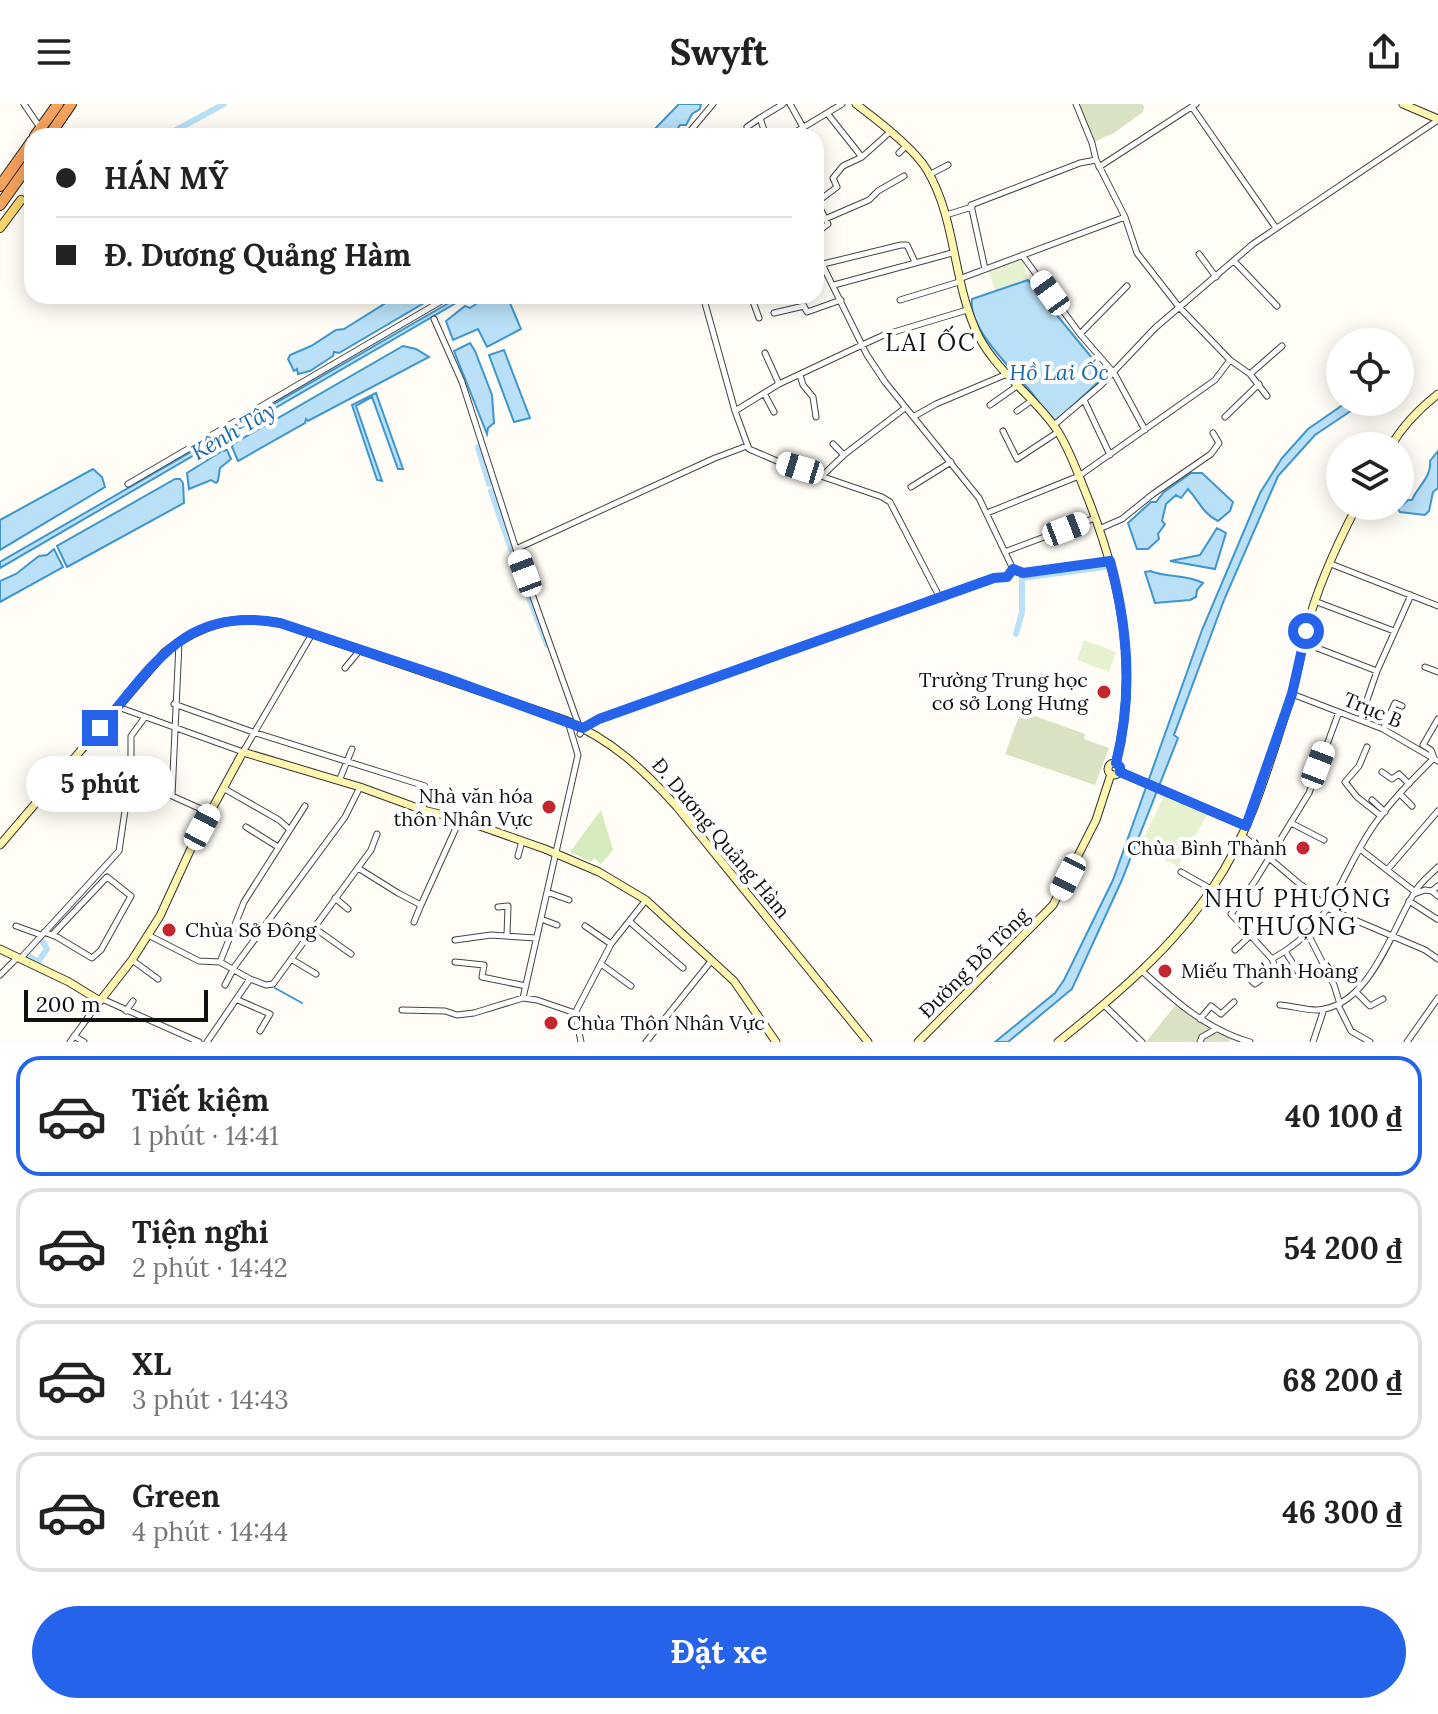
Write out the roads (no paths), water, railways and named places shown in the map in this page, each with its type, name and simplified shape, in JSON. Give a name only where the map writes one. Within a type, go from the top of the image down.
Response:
[{"type":"highway","points":[[43,128],[58,104]]},
{"type":"highway","points":[[46,128],[71,104]]},
{"type":"highway","points":[[0,186],[24,155]]},
{"type":"highway","points":[[0,205],[24,171]]},
{"type":"main road","points":[[856,104],[890,132],[902,150],[925,166],[946,215],[959,281],[980,340],[1056,428],[1079,476],[1110,561]]},
{"type":"main road","points":[[1403,104],[1438,120]]},
{"type":"main road","points":[[1,225],[21,200]]},
{"type":"main road","points":[[1402,432],[1422,407],[1438,394]]},
{"type":"main road","points":[[1058,1042],[1105,1006],[1183,926],[1211,889],[1242,835],[1292,694],[1317,602],[1351,520]]},
{"type":"main road","name":"Đường Đỗ Tông","points":[[918,1042],[1053,905],[1096,820],[1115,773],[1108,767],[1116,763],[1124,726],[1127,671],[1121,600],[1110,561]]},
{"type":"main road","name":"Đ. Dương Quảng Hàm","points":[[0,845],[155,662],[179,641],[214,623],[259,619],[313,633],[568,722],[612,744],[644,770],[868,1042]]},
{"type":"main road","points":[[0,949],[101,1000],[160,916],[243,752],[360,787],[423,810],[545,845],[556,854],[599,872],[646,900],[734,981],[776,1042]]},
{"type":"main road","points":[[1115,773],[1142,780],[1246,826]]},
{"type":"street","points":[[24,104],[36,128]]},
{"type":"street","points":[[693,128],[713,104]]},
{"type":"street","points":[[747,127],[783,104]]},
{"type":"street","points":[[790,104],[800,128]]},
{"type":"street","points":[[805,128],[842,104]]},
{"type":"street","points":[[1076,104],[1097,164],[1125,217],[1137,253],[1179,307],[1230,360],[1250,374],[1267,396]]},
{"type":"street","points":[[946,215],[1080,163],[1097,164],[1194,106],[1276,228]]},
{"type":"street","points":[[827,113],[862,157]]},
{"type":"street","points":[[760,118],[763,128]]},
{"type":"street","points":[[1003,431],[1017,459],[1056,428],[1114,373],[1155,328],[1234,261],[1276,228],[1438,120]]},
{"type":"street","points":[[824,196],[837,187],[833,178],[843,166],[862,157],[890,132]]},
{"type":"street","points":[[929,175],[948,165]]},
{"type":"street","points":[[824,227],[828,224],[825,219],[869,200],[904,176]]},
{"type":"street","points":[[972,207],[985,269]]},
{"type":"street","points":[[900,300],[959,281],[1125,217]]},
{"type":"street","points":[[824,264],[901,245],[907,245],[915,262]]},
{"type":"street","points":[[834,285],[952,253]]},
{"type":"street","points":[[1199,254],[1216,277]]},
{"type":"street","points":[[1022,255],[1080,334],[1114,373],[1145,430]]},
{"type":"street","points":[[1234,261],[1277,306]]},
{"type":"street","points":[[824,266],[862,345],[885,382],[979,498],[1013,569],[1023,573],[1110,561]]},
{"type":"street","points":[[1080,334],[1127,286]]},
{"type":"street","points":[[774,313],[804,306],[807,312],[841,300]]},
{"type":"street","points":[[128,484],[436,304]]},
{"type":"street","points":[[705,304],[747,446],[777,461],[823,475],[890,502],[940,598]]},
{"type":"street","points":[[754,304],[759,318]]},
{"type":"street","points":[[735,411],[779,384],[884,335],[967,310]]},
{"type":"street","points":[[434,319],[462,382],[516,549],[581,729],[599,719],[994,578],[1007,577],[1013,569]]},
{"type":"street","points":[[1250,374],[1282,346]]},
{"type":"street","points":[[765,353],[779,384]]},
{"type":"street","points":[[987,513],[1079,476],[1215,380],[1230,360]]},
{"type":"street","points":[[913,417],[1007,374]]},
{"type":"street","points":[[800,375],[803,385],[813,397],[816,417]]},
{"type":"street","points":[[1225,417],[1259,384]]},
{"type":"street","points":[[990,405],[1017,386]]},
{"type":"street","points":[[764,393],[774,412]]},
{"type":"street","points":[[1084,400],[1110,455]]},
{"type":"street","points":[[1017,411],[1031,401]]},
{"type":"street","points":[[823,475],[905,408]]},
{"type":"street","points":[[1099,529],[1122,519],[1211,454],[1219,443],[1213,433]]},
{"type":"street","points":[[833,444],[844,455]]},
{"type":"street","points":[[516,549],[747,446]]},
{"type":"street","points":[[911,487],[951,462]]},
{"type":"street","points":[[1006,551],[1095,518]]},
{"type":"street","points":[[1331,564],[1438,606]]},
{"type":"street","points":[[1360,720],[1377,671],[1411,595]]},
{"type":"street","points":[[1317,602],[1394,631]]},
{"type":"street","points":[[118,707],[243,752],[313,633]]},
{"type":"street","points":[[179,641],[172,796],[210,813]]},
{"type":"street","points":[[1304,643],[1377,671]]},
{"type":"street","points":[[345,668],[360,650]]},
{"type":"street","points":[[1355,663],[1359,652]]},
{"type":"street","points":[[1425,667],[1438,672]]},
{"type":"street","name":"Trục B","points":[[1292,694],[1383,729],[1422,747],[1436,759]]},
{"type":"street","points":[[1383,729],[1395,703],[1402,706]]},
{"type":"street","points":[[174,704],[425,786],[423,810]]},
{"type":"street","points":[[1247,976],[1255,984],[1276,969],[1272,959],[1231,914],[1309,793],[1339,712]]},
{"type":"street","points":[[0,975],[119,851],[131,770],[131,736],[145,717]]},
{"type":"street","points":[[1422,747],[1438,719]]},
{"type":"street","points":[[523,998],[579,751],[568,722]]},
{"type":"street","points":[[1367,747],[1359,766],[1345,782],[1357,797],[1383,814]]},
{"type":"street","points":[[339,781],[352,749]]},
{"type":"street","points":[[1272,959],[1307,932],[1329,909],[1360,849],[1383,814],[1436,759]]},
{"type":"street","points":[[1382,772],[1392,779],[1399,774],[1409,784]]},
{"type":"street","points":[[225,985],[345,817],[360,787]]},
{"type":"street","points":[[223,788],[288,828]]},
{"type":"street","points":[[1400,794],[1412,806]]},
{"type":"street","points":[[1372,800],[1383,814]]},
{"type":"street","points":[[220,962],[240,910],[288,828],[305,806]]},
{"type":"street","points":[[1388,869],[1437,815]]},
{"type":"street","points":[[414,922],[460,819]]},
{"type":"street","points":[[1291,823],[1324,840]]},
{"type":"street","points":[[246,827],[278,847]]},
{"type":"street","points":[[147,934],[199,961],[210,959],[220,962],[250,979],[266,985],[273,984],[371,850],[377,834]]},
{"type":"street","points":[[1242,835],[1329,909],[1438,959]]},
{"type":"street","points":[[518,856],[521,838]]},
{"type":"street","points":[[1360,849],[1388,869],[1437,919]]},
{"type":"street","points":[[1280,1005],[1318,1010],[1339,1004],[1356,992],[1373,971],[1412,895],[1438,867]]},
{"type":"street","points":[[358,868],[421,905]]},
{"type":"street","points":[[1181,872],[1211,889]]},
{"type":"street","points":[[16,926],[52,935],[87,957],[95,956],[131,896],[107,877],[52,935]]},
{"type":"street","points":[[1293,897],[1303,886]]},
{"type":"street","points":[[1432,891],[1438,886]]},
{"type":"street","points":[[1412,895],[1425,890],[1438,896]]},
{"type":"street","points":[[547,892],[569,900]]},
{"type":"street","points":[[335,898],[348,909]]},
{"type":"street","points":[[581,1042],[575,1013],[611,944],[646,900]]},
{"type":"street","points":[[498,907],[508,906],[507,935]]},
{"type":"street","points":[[541,919],[557,925]]},
{"type":"street","points":[[630,922],[683,968]]},
{"type":"street","points":[[585,926],[611,944]]},
{"type":"street","points":[[313,927],[351,954]]},
{"type":"street","points":[[1307,932],[1334,985],[1351,1031],[1370,1042]]},
{"type":"street","points":[[455,940],[507,935],[536,938]]},
{"type":"street","points":[[1235,950],[1251,935]]},
{"type":"street","points":[[1285,951],[1300,975],[1310,973]]},
{"type":"street","points":[[291,959],[316,974]]},
{"type":"street","points":[[132,960],[158,979]]},
{"type":"street","points":[[646,1042],[712,960]]},
{"type":"street","points":[[455,962],[484,965],[482,977],[526,986]]},
{"type":"street","points":[[601,964],[631,986]]},
{"type":"street","points":[[1141,970],[1200,1019],[1230,1039],[1250,1042]]},
{"type":"street","points":[[207,1042],[250,979]]},
{"type":"street","points":[[1356,992],[1370,1006],[1383,999]]},
{"type":"street","points":[[402,1010],[445,1011],[457,1015],[523,998],[575,1013]]},
{"type":"street","points":[[1407,1042],[1438,998]]},
{"type":"street","points":[[84,1042],[72,1039],[101,1000],[199,1042]]},
{"type":"street","points":[[238,1000],[270,1014],[260,1031]]},
{"type":"street","points":[[126,1011],[133,1001]]},
{"type":"street","points":[[1200,1042],[1234,1002]]},
{"type":"street","points":[[1105,1006],[1142,1042]]},
{"type":"street","points":[[1200,1019],[1211,1006],[1221,1014]]},
{"type":"street","points":[[1313,1042],[1324,1008]]},
{"type":"water","points":[[679,104],[701,104],[686,125],[656,128]]},
{"type":"water","name":"Hồ Lai Ốc","points":[[1028,280],[1106,375],[1053,424],[1035,397],[985,338],[973,311],[972,299]]},
{"type":"water","points":[[384,304],[422,304],[339,353],[334,352],[333,356],[310,371],[298,374],[297,369],[294,371],[288,359],[290,355],[336,330],[344,329]]},
{"type":"water","name":"Kênh Tây","points":[[447,304],[454,304],[0,568],[0,562]]},
{"type":"water","points":[[476,304],[510,304],[521,329],[487,347],[478,329],[453,340],[446,321],[465,306],[470,308]]},
{"type":"water","points":[[470,343],[492,395],[494,423],[487,434],[454,351]]},
{"type":"water","points":[[403,346],[429,357],[308,421],[306,419],[305,423],[238,461],[233,444]]},
{"type":"water","points":[[504,350],[530,418],[514,422],[489,355]]},
{"type":"water","points":[[376,393],[403,469],[398,469],[372,397],[356,406],[382,481],[377,480],[352,405]]},
{"type":"water","points":[[1327,416],[1343,416],[1315,435],[1278,476],[1224,600],[1174,735],[1178,738],[1121,882],[1072,989],[1008,1042],[995,1042],[1055,993],[1064,980],[1113,880],[1202,630],[1260,493],[1282,458],[1308,429]]},
{"type":"water","points":[[227,450],[231,459],[220,468],[218,481],[211,480],[189,489],[187,473]]},
{"type":"water","points":[[1438,451],[1438,488],[1433,492],[1429,511],[1425,515],[1414,514],[1414,495],[1429,472],[1430,461]]},
{"type":"water","points":[[93,469],[102,477],[105,487],[0,550],[0,520]]},
{"type":"water","points":[[1191,473],[1202,473],[1233,502],[1230,511],[1218,521],[1205,511],[1188,489],[1181,498],[1176,495],[1166,504],[1162,521],[1165,524],[1158,534],[1159,539],[1148,549],[1137,549],[1128,523]]},
{"type":"water","points":[[175,479],[183,483],[184,503],[67,567],[57,546]]},
{"type":"water","points":[[1217,528],[1226,533],[1215,569],[1170,561],[1200,555]]},
{"type":"water","points":[[54,549],[63,567],[0,602],[0,581]]},
{"type":"water","points":[[1145,572],[1203,583],[1196,597],[1190,600],[1155,603]]},
{"type":"waterway","points":[[180,128],[224,104]]},
{"type":"waterway","points":[[478,447],[489,484]]},
{"type":"waterway","points":[[491,491],[511,549]]},
{"type":"waterway","points":[[513,555],[547,645]]},
{"type":"waterway","points":[[1016,634],[1022,612],[1022,578],[1105,567]]},
{"type":"waterway","points":[[27,955],[38,962],[47,949],[42,941]]},
{"type":"waterway","points":[[275,988],[302,1003]]},
{"type":"place","name":"Trường Trung học cơ sở Long Hưng","points":[[1104,692]]},
{"type":"place","name":"Nhà văn hóa thôn Nhân Vực","points":[[549,807]]},
{"type":"place","name":"Chùa Bình Thành","points":[[1303,848]]},
{"type":"place","name":"Chùa Sở Đông","points":[[169,930]]},
{"type":"place","name":"Miếu Thành Hoàng","points":[[1165,971]]},
{"type":"place","name":"Chùa Thôn Nhân Vực","points":[[551,1023]]},
{"type":"district","name":"LAI ỐC","points":[[931,343]]},
{"type":"district","name":"NHƯ PHƯỢNG THƯỢNG","points":[[1298,913]]}]
